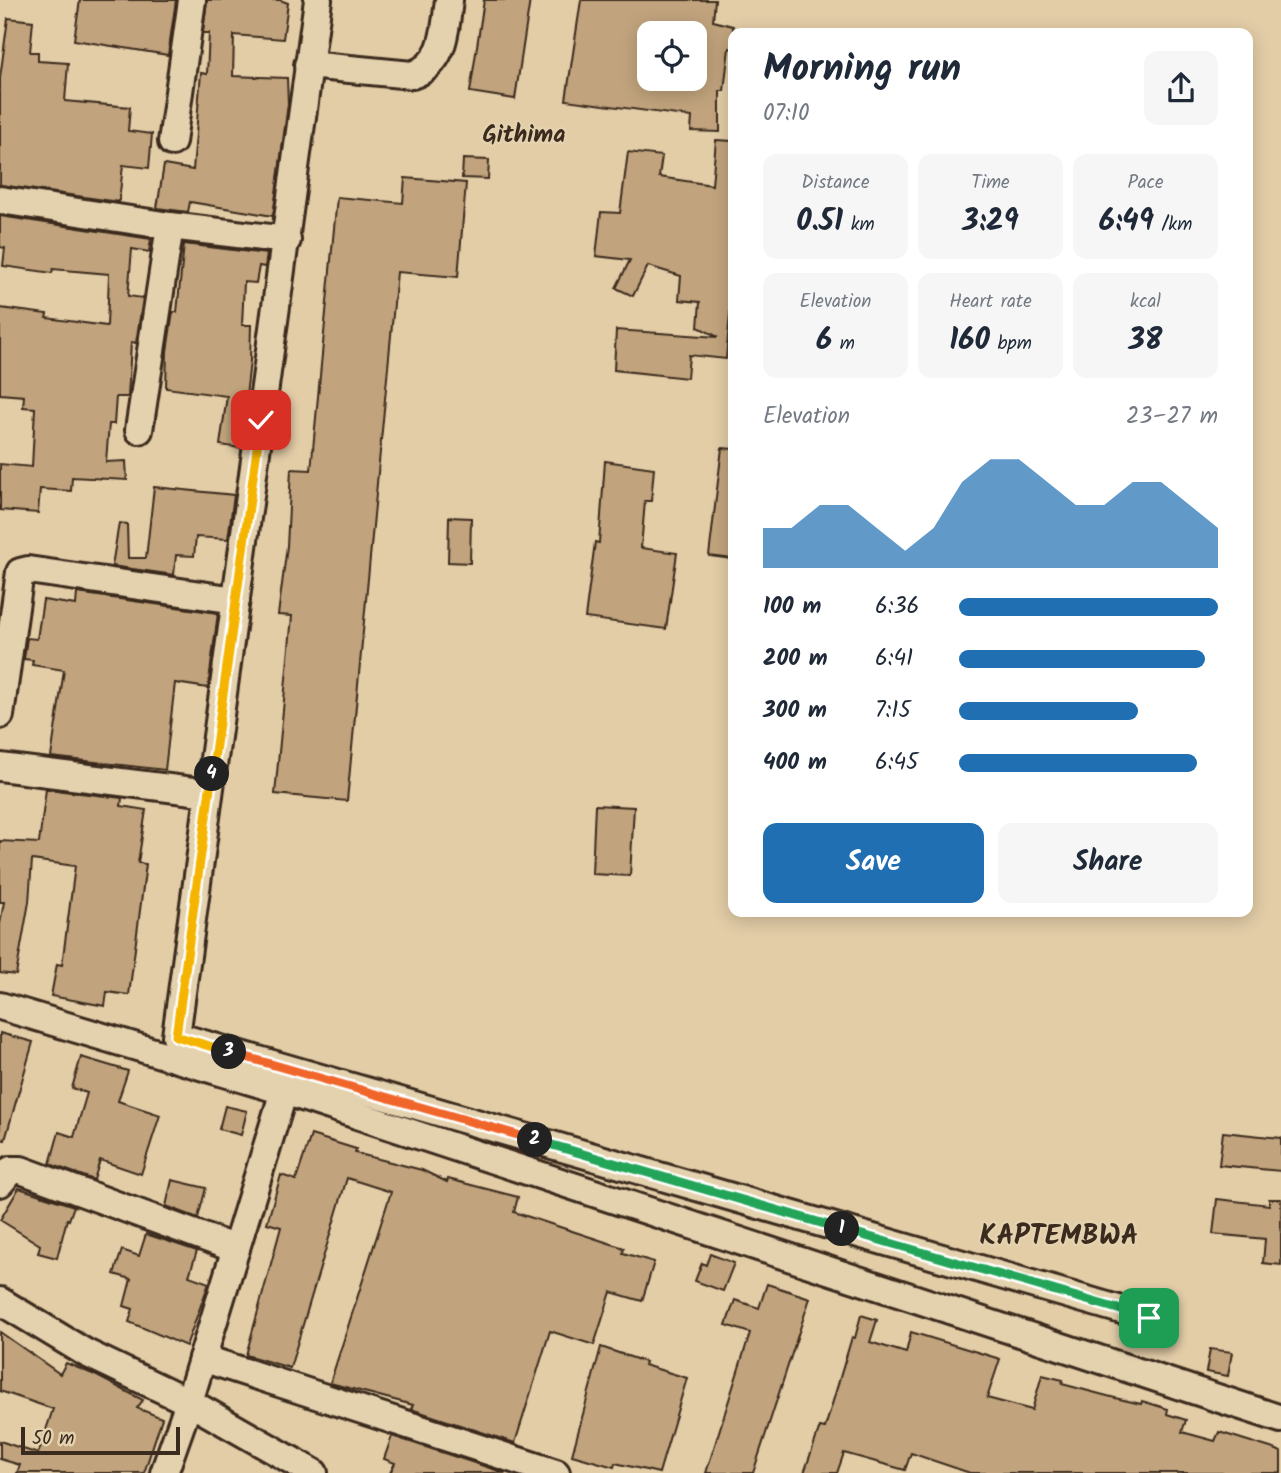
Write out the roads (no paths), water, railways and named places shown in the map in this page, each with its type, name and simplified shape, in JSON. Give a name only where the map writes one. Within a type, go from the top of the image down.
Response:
[{"type":"street","points":[[172,142],[192,0]]},
{"type":"street","points":[[318,0],[176,1036],[1149,1318]]},
{"type":"street","points":[[308,65],[389,74],[412,75],[426,71],[434,64],[445,33],[449,0]]},
{"type":"street","points":[[0,200],[170,226],[287,240]]},
{"type":"street","points":[[139,430],[170,226]]},
{"type":"street","points":[[0,715],[9,575],[29,570],[236,600]]},
{"type":"street","points":[[0,766],[209,793]]},
{"type":"street","points":[[0,1006],[284,1091],[1281,1419]]},
{"type":"street","points":[[164,1473],[189,1402],[284,1091]]},
{"type":"street","points":[[0,1183],[11,1170],[21,1170],[236,1249]]},
{"type":"street","points":[[0,1301],[86,1353],[189,1402],[314,1473]]},
{"type":"street","points":[[202,1358],[556,1473]]},
{"type":"district","name":"Githima","points":[[524,134]]},
{"type":"district","name":"KAPTEMBWA","points":[[1059,1234]]}]
